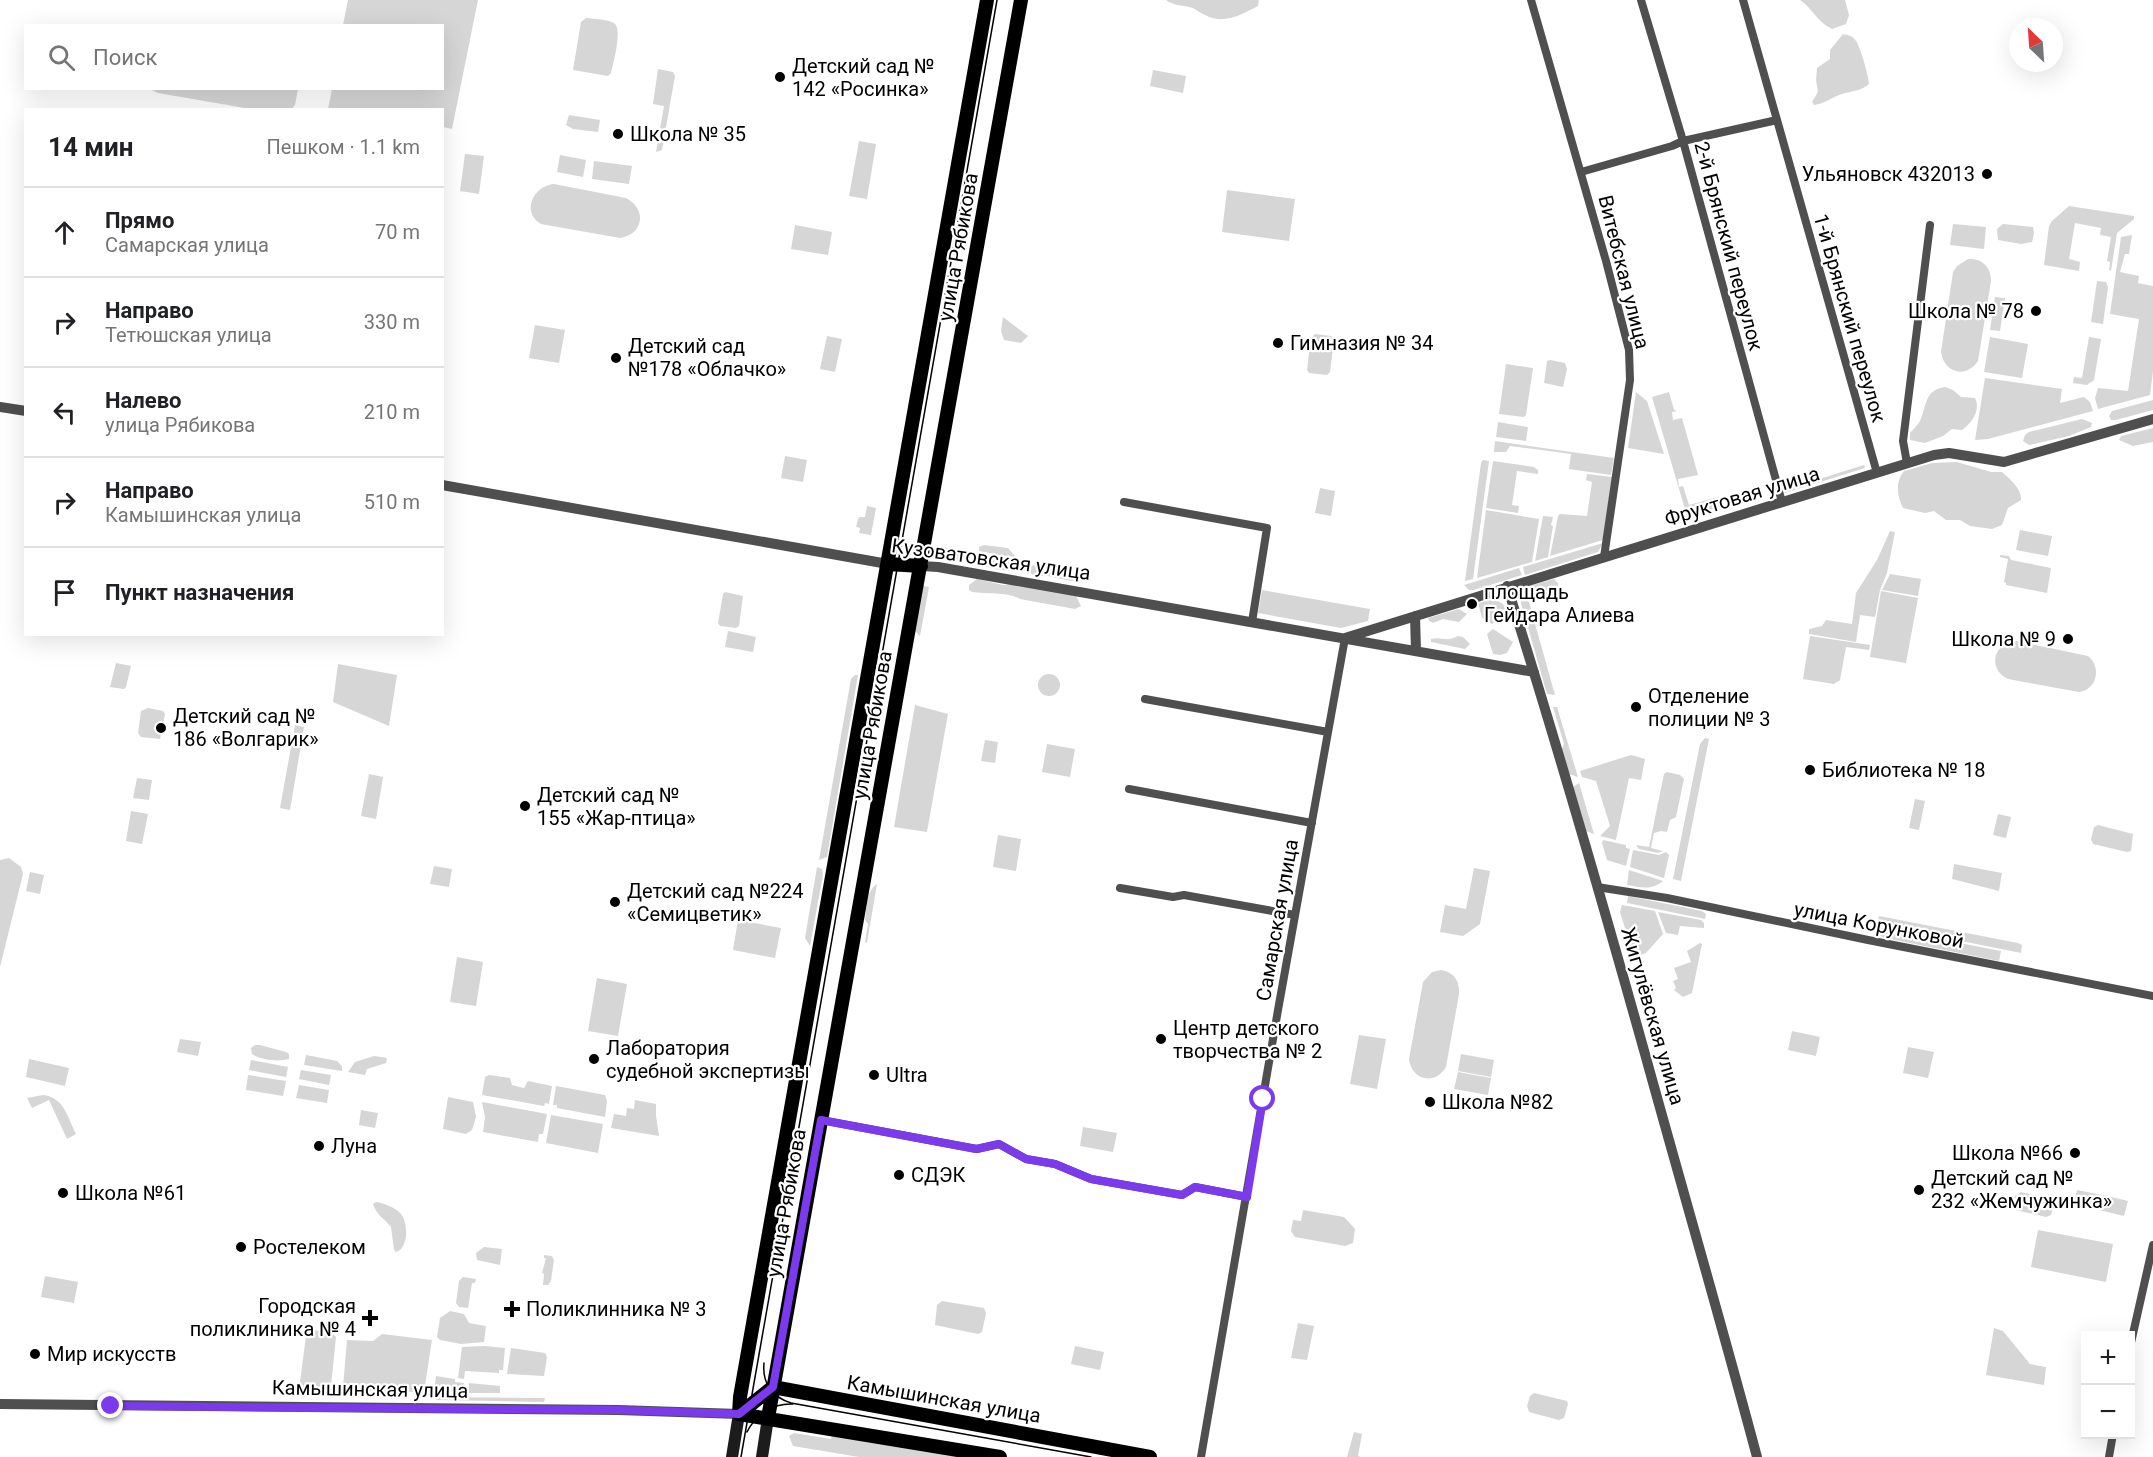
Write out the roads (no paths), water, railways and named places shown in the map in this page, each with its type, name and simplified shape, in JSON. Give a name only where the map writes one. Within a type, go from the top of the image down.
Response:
[{"type":"main road","name":"улица Рябикова","points":[[732,1457],[740,1397],[987,0]]},
{"type":"main road","name":"улица Рябикова","points":[[762,1457],[1021,0]]},
{"type":"main road","name":"Кузоватовская улица","points":[[888,564],[921,566]]},
{"type":"main road","points":[[739,1414],[773,1387]]},
{"type":"main road","name":"Камышинская улица","points":[[773,1387],[1150,1457]]},
{"type":"main road","name":"Камышинская улица","points":[[739,1414],[1000,1457]]},
{"type":"street","name":"Витебская улица","points":[[1531,0],[1628,343],[1630,380],[1604,557]]},
{"type":"street","name":"2-й Брянский переулок","points":[[1641,0],[1683,141],[1782,502]]},
{"type":"street","name":"1-й Брянский переулок","points":[[1743,0],[1877,472]]},
{"type":"street","points":[[1581,172],[1683,141],[1777,120]]},
{"type":"street","points":[[1907,463],[1903,441],[1930,225]]},
{"type":"street","points":[[0,407],[24,411]]},
{"type":"street","name":"Фруктовая улица","points":[[1346,638],[1934,454],[1949,453],[2004,462],[2153,419]]},
{"type":"street","name":"Кузоватовская улица","points":[[444,485],[888,564]]},
{"type":"street","points":[[1124,502],[1267,528],[1252,622]]},
{"type":"street","name":"Кузоватовская улица","points":[[921,566],[938,567],[1534,672]]},
{"type":"street","name":"Жигулёвская улица","points":[[1507,586],[1598,887],[1714,1296],[1757,1457]]},
{"type":"street","points":[[1415,616],[1416,651]]},
{"type":"street","name":"Самарская улица","points":[[1201,1457],[1295,915],[1346,638]]},
{"type":"street","points":[[1145,699],[1328,732]]},
{"type":"street","points":[[1129,789],[1312,823]]},
{"type":"street","name":"улица Корунковой","points":[[1598,887],[1667,898],[2153,996]]},
{"type":"street","points":[[1120,888],[1173,897],[1184,895],[1295,915]]},
{"type":"street","points":[[821,1120],[976,1149],[999,1144],[1026,1159],[1055,1164],[1091,1179],[1182,1195],[1195,1187],[1247,1197]]},
{"type":"street","points":[[2134,1331],[2153,1245]]},
{"type":"street","name":"Камышинская улица","points":[[0,1404],[618,1410],[739,1414]]},
{"type":"street","points":[[2109,1457],[2112,1439]]},
{"type":"tram line","points":[[741,1457],[997,0]]},
{"type":"tram line","points":[[764,1363],[765,1377],[770,1388],[778,1397],[791,1403],[1091,1457]]},
{"type":"tram line","points":[[747,1432],[755,1420],[766,1411],[779,1405],[793,1404]]},
{"type":"place","name":"Детский сад № 142 «Росинка»","points":[[780,77]]},
{"type":"place","name":"Школа № 35","points":[[618,134]]},
{"type":"place","name":"Ульяновск 432013","points":[[1987,174]]},
{"type":"place","name":"Школа № 78","points":[[2036,311]]},
{"type":"place","name":"Гимназия № 34","points":[[1278,343]]},
{"type":"place","name":"Детский сад №178 «Облачко»","points":[[616,358]]},
{"type":"place","name":"площадь Гейдара Алиева","points":[[1472,604]]},
{"type":"place","name":"Школа № 9","points":[[2068,639]]},
{"type":"place","name":"Отделение полиции № 3","points":[[1636,707]]},
{"type":"place","name":"Детский сад № 186 «Волгарик»","points":[[161,728]]},
{"type":"place","name":"Библиотека № 18","points":[[1810,770]]},
{"type":"place","name":"Детский сад № 155 «Жар-птица»","points":[[525,806]]},
{"type":"place","name":"Детский сад №224 «Семицветик»","points":[[615,902]]},
{"type":"place","name":"Центр детского творчества № 2","points":[[1161,1039]]},
{"type":"place","name":"Лаборатория судебной экспертизы","points":[[594,1059]]},
{"type":"place","name":"Ultra","points":[[874,1075]]},
{"type":"place","name":"Школа №82","points":[[1430,1102]]},
{"type":"place","name":"Луна","points":[[319,1146]]},
{"type":"place","name":"Школа №66","points":[[2075,1153]]},
{"type":"place","name":"СДЭК","points":[[899,1175]]},
{"type":"place","name":"Детский сад № 232 «Жемчужинка»","points":[[1919,1190]]},
{"type":"place","name":"Школа №61","points":[[63,1193]]},
{"type":"place","name":"Ростелеком","points":[[241,1247]]},
{"type":"place","name":"Поликлинника № 3","points":[[512,1309]]},
{"type":"place","name":"Городская поликлиника № 4","points":[[370,1318]]},
{"type":"place","name":"Мир искусств","points":[[35,1354]]}]
